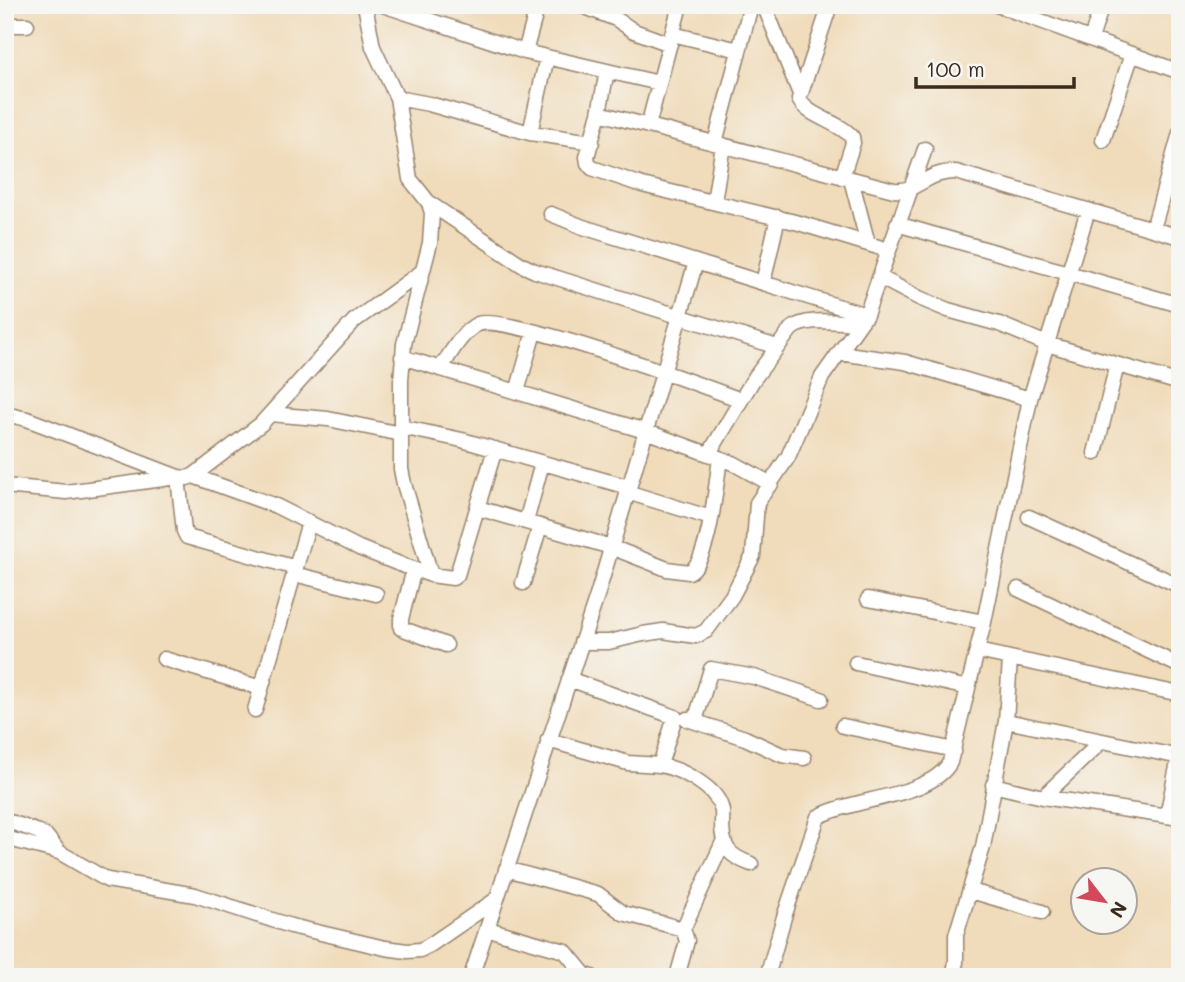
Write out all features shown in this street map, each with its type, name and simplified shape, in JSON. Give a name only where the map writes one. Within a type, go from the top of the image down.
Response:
[{"type":"street","points":[[365,5],[373,47],[397,98],[410,179],[429,203],[522,265],[777,347]]},
{"type":"street","points":[[383,5],[525,52],[659,83]]},
{"type":"street","points":[[525,52],[538,5]]},
{"type":"street","points":[[580,5],[616,19],[634,31],[740,50]]},
{"type":"street","points":[[648,125],[681,5]]},
{"type":"street","points":[[715,202],[719,144],[751,5]]},
{"type":"street","points":[[764,5],[800,94]]},
{"type":"street","points":[[830,5],[800,94],[800,104],[846,130],[852,137],[846,178],[867,244]]},
{"type":"street","points":[[997,5],[1180,72]]},
{"type":"street","points":[[1091,39],[1102,5]]},
{"type":"street","points":[[5,24],[27,25]]},
{"type":"street","points":[[1103,140],[1132,54]]},
{"type":"street","points":[[530,133],[547,57]]},
{"type":"street","points":[[607,71],[587,163],[600,172],[778,218],[888,250]]},
{"type":"street","points":[[397,98],[429,104],[530,133],[592,142]]},
{"type":"street","points":[[599,113],[894,190],[910,189],[929,176],[956,172],[1180,237]]},
{"type":"street","points":[[1153,229],[1175,166],[1180,133]]},
{"type":"street","points":[[581,642],[609,642],[663,631],[696,636],[706,631],[732,596],[753,556],[756,508],[788,457],[822,377],[863,319],[925,149]]},
{"type":"street","points":[[429,203],[432,231],[402,357],[401,431],[404,484],[431,575]]},
{"type":"street","points":[[767,977],[818,817],[842,806],[919,786],[947,768],[954,750],[984,622],[1030,399],[1088,210]]},
{"type":"street","points":[[551,214],[583,227],[763,283],[863,319]]},
{"type":"street","points":[[763,283],[778,218]]},
{"type":"street","points":[[897,224],[1180,305]]},
{"type":"street","points":[[471,977],[611,547],[696,262]]},
{"type":"street","points":[[5,486],[66,492],[193,476],[254,430],[354,321],[423,271]]},
{"type":"street","points":[[879,277],[929,302],[999,324],[1047,344],[1180,383]]},
{"type":"street","points":[[478,508],[611,547],[667,569],[689,572],[694,570],[700,560],[711,518],[714,457],[741,400],[777,347],[796,325],[863,319]]},
{"type":"street","points":[[440,369],[468,331],[488,322],[534,332],[663,371],[741,400]]},
{"type":"street","points":[[517,392],[534,332]]},
{"type":"street","points":[[839,354],[905,362],[1030,399]]},
{"type":"street","points":[[402,357],[645,431],[714,457],[771,484]]},
{"type":"street","points":[[1094,453],[1117,365]]},
{"type":"street","points":[[5,414],[27,419],[178,477]]},
{"type":"street","points":[[270,414],[328,419],[495,449],[628,489],[711,518]]},
{"type":"street","points":[[193,476],[276,506],[359,548],[446,578],[457,575],[495,449]]},
{"type":"street","points":[[523,583],[542,463]]},
{"type":"street","points":[[178,477],[187,537],[376,594]]},
{"type":"street","points":[[1029,517],[1180,586]]},
{"type":"street","points":[[255,710],[309,522]]},
{"type":"street","points":[[414,569],[401,628],[446,645]]},
{"type":"street","points":[[1018,589],[1180,666]]},
{"type":"street","points":[[869,599],[984,622]]},
{"type":"street","points":[[977,651],[1180,694]]},
{"type":"street","points":[[164,659],[261,688]]},
{"type":"street","points":[[953,977],[956,935],[983,847],[1006,721],[1010,659]]},
{"type":"street","points":[[856,663],[968,688]]},
{"type":"street","points":[[695,721],[711,669],[754,677],[821,699]]},
{"type":"street","points":[[569,679],[675,717],[744,737],[782,755],[804,758]]},
{"type":"street","points":[[660,765],[675,717]]},
{"type":"street","points":[[993,785],[1043,797],[1173,817],[1179,755],[1006,721]]},
{"type":"street","points":[[842,726],[954,750]]},
{"type":"street","points":[[548,740],[628,763],[660,765],[686,773],[717,799],[722,809],[726,848],[735,858],[751,864]]},
{"type":"street","points":[[1043,797],[1102,741]]},
{"type":"street","points":[[5,820],[39,832],[60,852]]},
{"type":"street","points":[[5,838],[60,852],[107,880],[195,895],[292,926],[397,951],[420,950],[430,945],[497,899]]},
{"type":"street","points":[[677,977],[687,941],[683,929],[724,840]]},
{"type":"street","points":[[506,869],[598,894],[623,913],[683,929]]},
{"type":"street","points":[[971,891],[1042,912]]},
{"type":"street","points":[[488,929],[565,951],[584,974],[592,977]]}]
